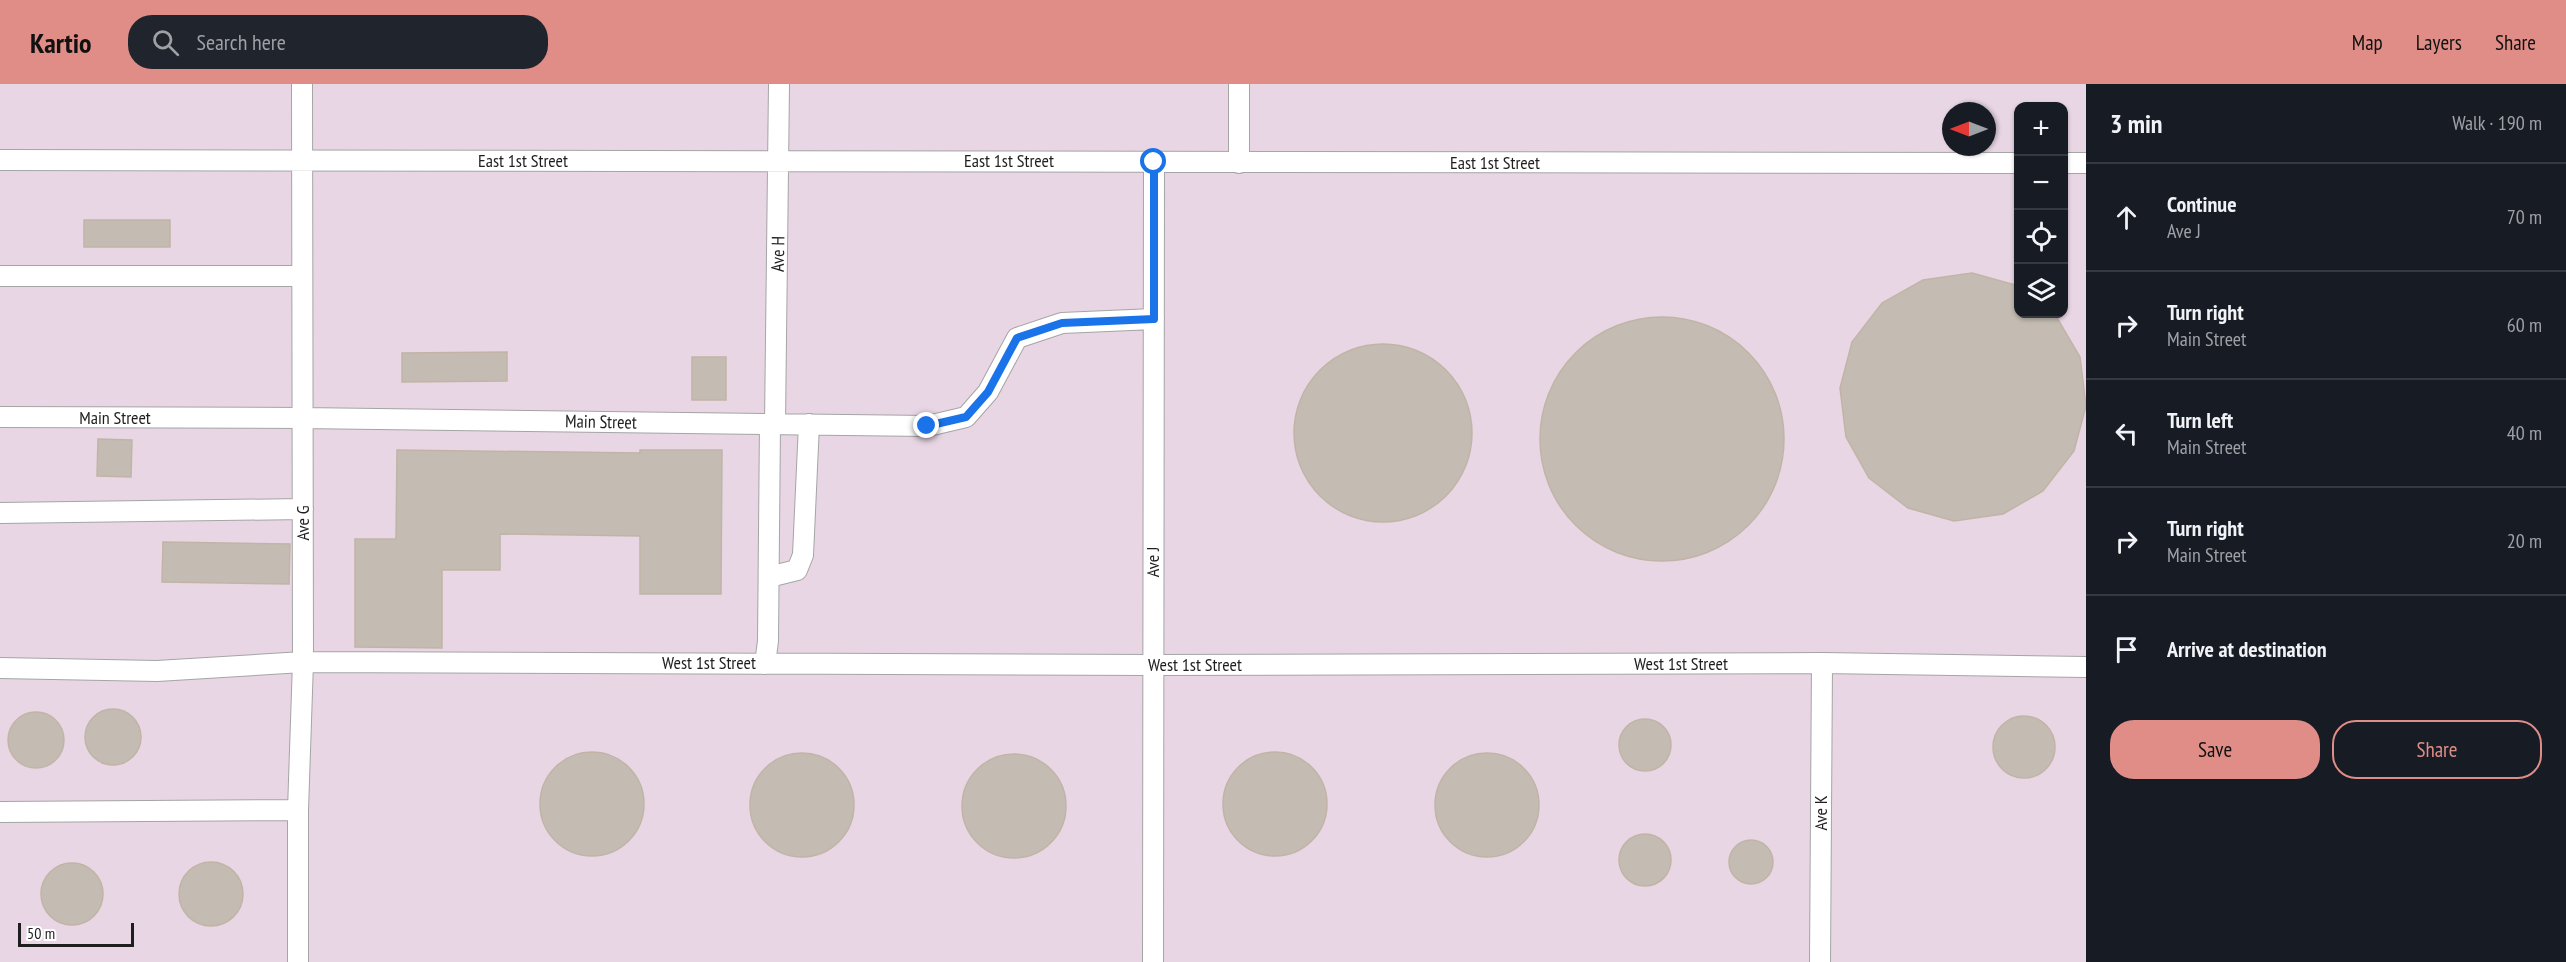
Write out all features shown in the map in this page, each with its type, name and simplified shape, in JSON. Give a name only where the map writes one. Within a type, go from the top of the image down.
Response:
[{"type":"street","name":"Ave G","points":[[298,962],[298,810],[303,662],[302,84]]},
{"type":"street","name":"Ave H","points":[[765,664],[768,640],[780,161],[779,84]]},
{"type":"street","points":[[1239,84],[1239,163]]},
{"type":"street","name":"East 1st Street","points":[[0,160],[2014,163]]},
{"type":"street","name":"Ave J","points":[[1153,962],[1154,162]]},
{"type":"street","points":[[2068,163],[2086,163]]},
{"type":"street","points":[[0,276],[302,276]]},
{"type":"street","name":"Main Street","points":[[0,417],[302,418],[927,426],[966,417],[988,392],[1017,338],[1062,323],[1154,319]]},
{"type":"street","points":[[769,578],[797,570],[803,555],[809,424]]},
{"type":"street","points":[[0,513],[303,509]]},
{"type":"street","name":"West 1st Street","points":[[0,668],[157,671],[303,662],[1153,665],[1822,663],[2086,666]]},
{"type":"street","name":"Ave K","points":[[1820,962],[1822,663]]},
{"type":"street","points":[[0,812],[298,810]]},
{"type":"shaded area","points":[[0,84],[2086,84],[2086,962],[0,962]]},
{"type":"building","points":[[84,220],[170,220],[170,247],[84,247]]},
{"type":"building","points":[[1972,273],[2014,285],[2014,318],[2057,318],[2080,357],[2086,406],[2074,451],[2043,491],[2003,514],[1954,521],[1908,508],[1869,478],[1846,437],[1840,388],[1852,342],[1882,303],[1923,280]]},
{"type":"building","points":[[1662,317],[1686,319],[1709,326],[1720,331],[1748,353],[1770,381],[1775,392],[1782,415],[1784,439],[1782,463],[1775,486],[1770,497],[1748,525],[1720,547],[1709,552],[1686,559],[1662,561],[1638,559],[1615,552],[1604,547],[1576,525],[1554,497],[1549,486],[1542,463],[1540,439],[1542,415],[1549,392],[1554,381],[1576,353],[1604,331],[1615,326],[1638,319]]},
{"type":"building","points":[[1383,344],[1417,351],[1446,370],[1465,399],[1472,433],[1465,467],[1446,496],[1417,515],[1383,522],[1349,515],[1320,496],[1301,467],[1294,433],[1301,399],[1320,370],[1349,351]]},
{"type":"building","points":[[507,352],[507,381],[402,382],[402,353]]},
{"type":"building","points":[[692,357],[726,357],[726,400],[692,400]]},
{"type":"building","points":[[98,439],[132,440],[131,477],[97,476]]},
{"type":"building","points":[[397,450],[640,453],[640,450],[722,450],[721,594],[640,594],[640,536],[500,534],[500,570],[442,570],[442,648],[355,647],[355,539],[396,539]]},
{"type":"building","points":[[163,542],[290,544],[289,584],[162,582]]},
{"type":"building","points":[[107,709],[119,709],[129,713],[137,721],[141,737],[137,753],[129,761],[119,765],[107,765],[97,761],[89,753],[85,743],[85,731],[89,721],[97,713]]},
{"type":"building","points":[[30,712],[42,712],[52,716],[60,724],[64,740],[60,756],[52,764],[42,768],[30,768],[20,764],[12,756],[8,746],[8,734],[12,724],[20,716]]},
{"type":"building","points":[[2024,716],[2041,721],[2046,725],[2050,730],[2055,747],[2050,764],[2046,769],[2041,773],[2024,778],[2007,773],[2002,769],[1998,764],[1993,747],[1998,730],[2002,725],[2007,721]]},
{"type":"building","points":[[1640,719],[1650,719],[1664,726],[1671,745],[1664,764],[1650,771],[1640,771],[1630,767],[1623,760],[1619,750],[1619,740],[1623,730],[1630,723]]},
{"type":"building","points":[[592,752],[612,756],[629,767],[640,784],[644,804],[640,824],[629,841],[612,852],[592,856],[572,852],[555,841],[544,824],[540,804],[544,784],[555,767],[572,756]]},
{"type":"building","points":[[1275,752],[1295,756],[1312,767],[1323,784],[1327,804],[1323,824],[1312,841],[1295,852],[1275,856],[1255,852],[1238,841],[1227,824],[1223,804],[1227,784],[1238,767],[1255,756]]},
{"type":"building","points":[[802,753],[822,757],[839,768],[850,785],[854,805],[850,825],[839,842],[822,853],[802,857],[782,853],[765,842],[754,825],[750,805],[754,785],[765,768],[782,757]]},
{"type":"building","points":[[1487,753],[1507,757],[1524,768],[1535,785],[1539,805],[1535,825],[1524,842],[1507,853],[1487,857],[1467,853],[1450,842],[1439,825],[1435,805],[1439,785],[1450,768],[1467,757]]},
{"type":"building","points":[[1014,754],[1034,758],[1051,769],[1062,786],[1066,806],[1062,826],[1051,843],[1034,854],[1014,858],[994,854],[977,843],[966,826],[962,806],[966,786],[977,769],[994,758]]},
{"type":"building","points":[[1640,834],[1650,834],[1664,841],[1671,860],[1664,879],[1650,886],[1640,886],[1630,882],[1623,875],[1619,865],[1619,855],[1623,845],[1630,838]]},
{"type":"building","points":[[1751,840],[1760,841],[1767,846],[1772,853],[1772,871],[1767,878],[1760,883],[1751,884],[1742,883],[1735,878],[1730,871],[1729,862],[1730,853],[1735,846],[1742,841]]},
{"type":"building","points":[[211,862],[229,868],[237,876],[243,894],[237,912],[229,920],[211,926],[193,920],[185,912],[179,894],[185,876],[193,868]]},
{"type":"building","points":[[66,863],[78,863],[94,872],[101,882],[103,894],[101,906],[94,916],[78,925],[66,925],[55,920],[46,911],[41,900],[41,888],[46,877],[55,868]]},
{"type":"route","points":[[927,426],[966,417],[988,392],[1017,338],[1062,323],[1154,319],[1154,162]]}]
